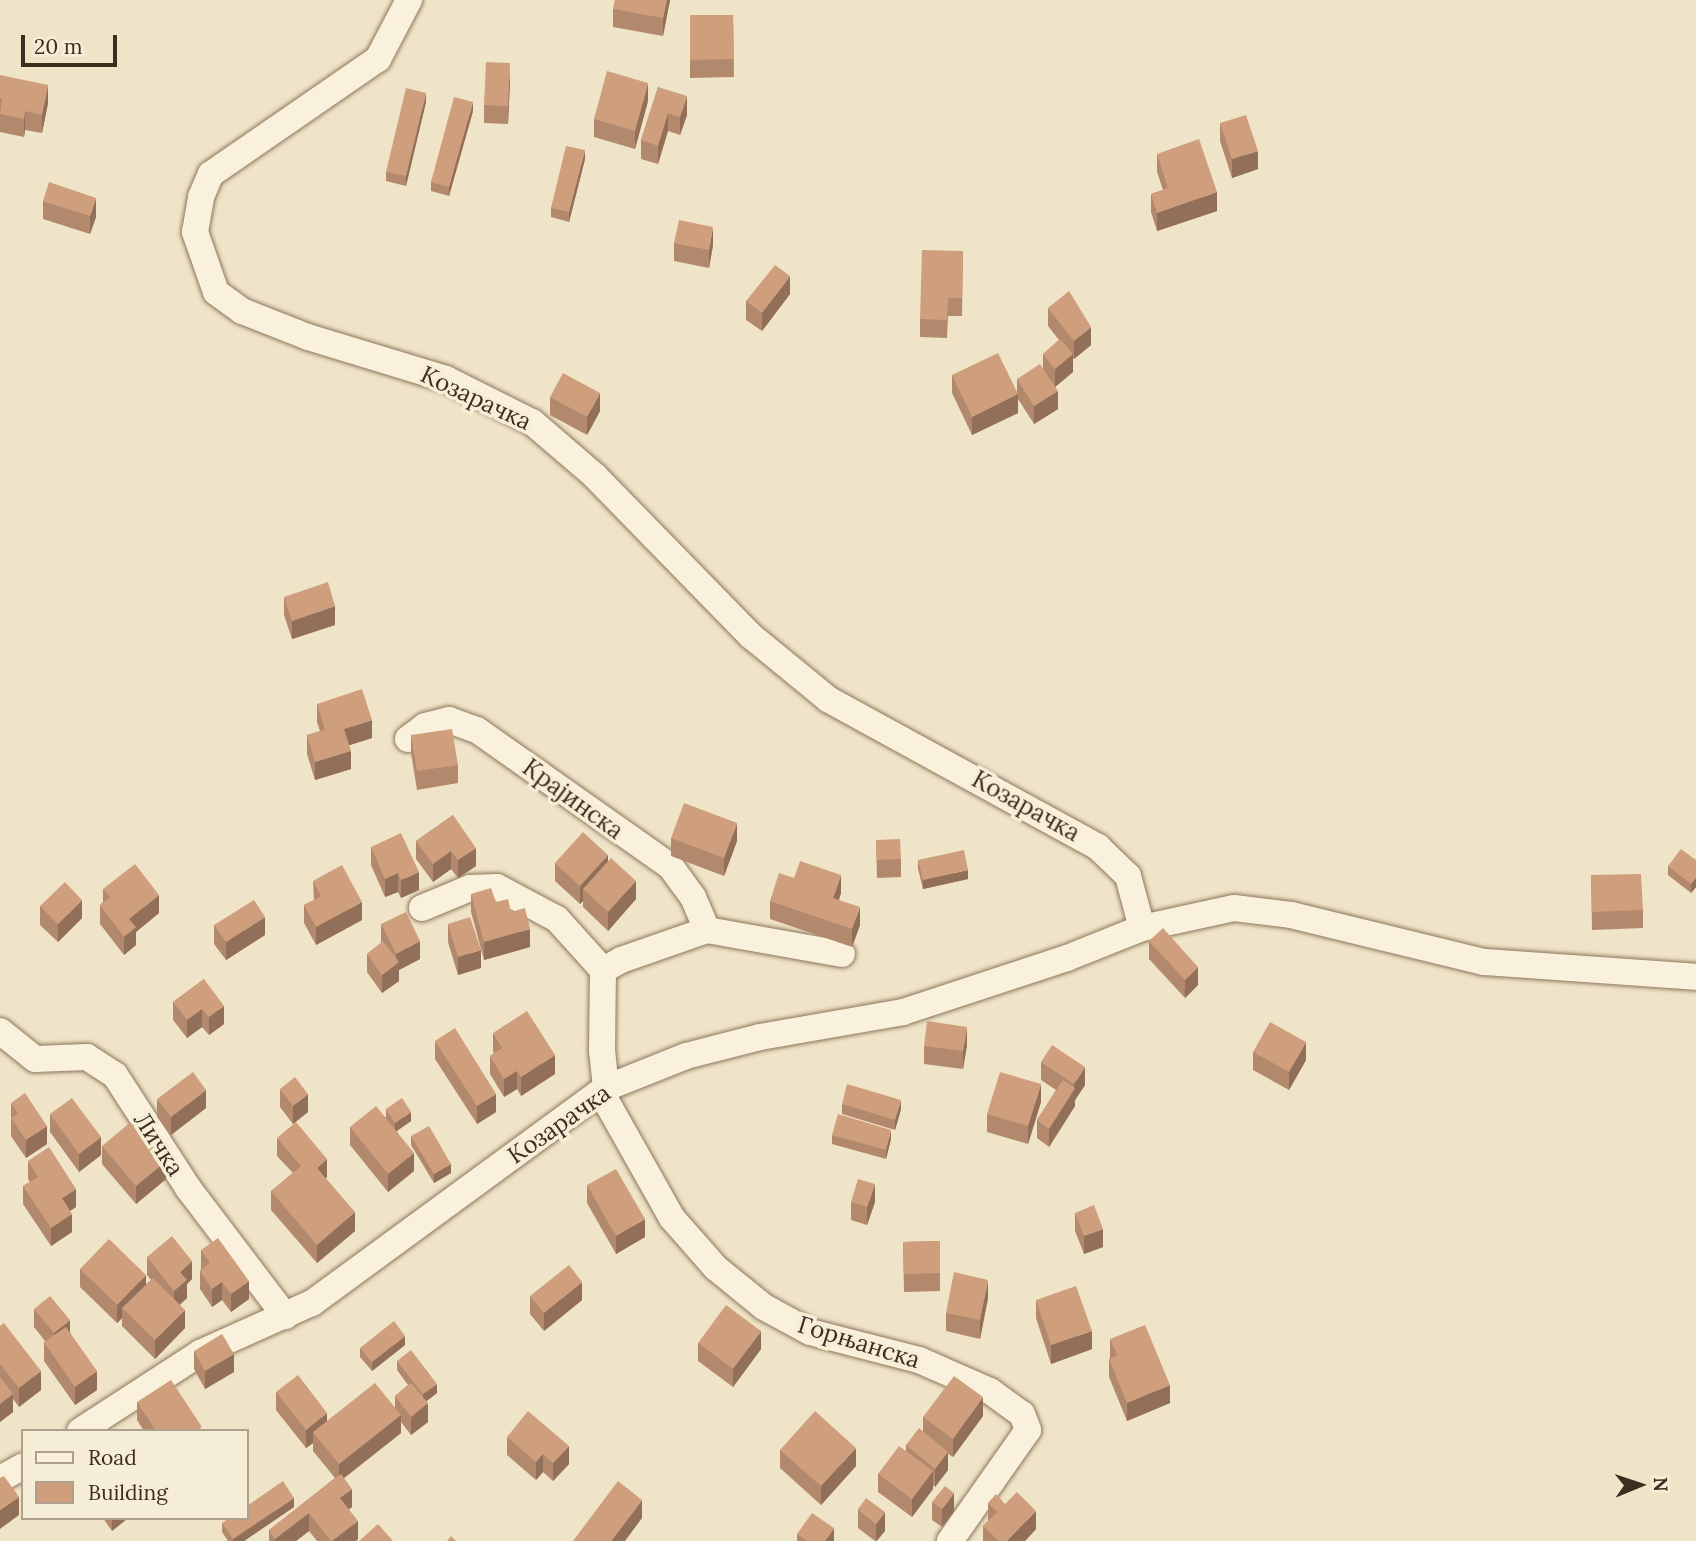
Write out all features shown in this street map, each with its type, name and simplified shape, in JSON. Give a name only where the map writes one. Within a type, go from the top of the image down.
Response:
[{"type":"street","name":"Козарачка","points":[[83,1429],[200,1353],[285,1316],[340,1284],[604,1090],[685,1056],[760,1037],[903,1012],[1067,958],[1142,929],[1128,876],[1098,848],[828,699],[751,636],[587,468],[532,422],[446,379],[308,337],[242,311],[216,292],[195,232],[201,197],[211,174],[378,59],[409,0]]},
{"type":"street","name":"Крајинска","points":[[408,738],[425,726],[449,720],[477,730],[671,867],[693,897],[707,930]]},
{"type":"street","points":[[422,908],[470,888],[497,887],[556,919],[603,970],[604,1090]]},
{"type":"street","points":[[1142,929],[1234,908],[1291,915],[1484,962],[1696,977]]},
{"type":"street","points":[[603,970],[653,947],[707,930],[842,954]]},
{"type":"street","name":"Личка","points":[[0,1031],[35,1059],[87,1057],[115,1075],[188,1188],[285,1316]]},
{"type":"street","name":"Горњанска","points":[[604,1090],[673,1218],[716,1268],[764,1307],[810,1332],[919,1360],[990,1391],[1022,1413],[1028,1430],[950,1541]]},
{"type":"street","points":[[0,1479],[21,1466]]},
{"type":"building","points":[[615,0],[667,0],[663,18],[613,9]]},
{"type":"building","points":[[690,15],[733,15],[734,59],[690,60]]},
{"type":"building","points":[[486,62],[510,63],[508,106],[484,105]]},
{"type":"building","points":[[607,71],[648,83],[635,131],[594,119]]},
{"type":"building","points":[[0,75],[48,85],[42,115],[25,111],[24,119],[0,114]]},
{"type":"building","points":[[658,87],[687,96],[680,117],[668,113],[658,146],[641,140]]},
{"type":"building","points":[[406,88],[426,93],[406,176],[386,172]]},
{"type":"building","points":[[454,97],[473,102],[449,187],[431,182]]},
{"type":"building","points":[[1246,115],[1258,151],[1232,159],[1220,123]]},
{"type":"building","points":[[1199,139],[1217,192],[1157,213],[1151,194],[1168,188],[1157,154]]},
{"type":"building","points":[[566,146],[585,150],[569,212],[551,208]]},
{"type":"building","points":[[49,182],[96,198],[90,216],[43,201]]},
{"type":"building","points":[[679,220],[713,227],[709,250],[674,243]]},
{"type":"building","points":[[922,250],[963,251],[962,298],[948,298],[947,320],[920,319]]},
{"type":"building","points":[[775,265],[790,276],[762,313],[746,301]]},
{"type":"building","points":[[1069,291],[1091,327],[1074,341],[1048,308]]},
{"type":"building","points":[[1060,339],[1073,354],[1055,369],[1043,354]]},
{"type":"building","points":[[998,353],[1018,394],[972,417],[952,375]]},
{"type":"building","points":[[1040,364],[1058,391],[1034,406],[1017,379]]},
{"type":"building","points":[[563,373],[600,393],[587,417],[550,397]]},
{"type":"building","points":[[328,582],[335,606],[292,621],[284,597]]},
{"type":"building","points":[[362,689],[372,720],[344,729],[351,751],[315,762],[307,735],[325,730],[317,704]]},
{"type":"building","points":[[452,729],[458,765],[417,771],[411,735]]},
{"type":"building","points":[[684,803],[737,823],[724,858],[671,838]]},
{"type":"building","points":[[453,815],[476,848],[458,860],[451,851],[433,864],[416,841]]},
{"type":"building","points":[[583,832],[608,855],[580,886],[555,863]]},
{"type":"building","points":[[401,833],[419,872],[401,880],[398,873],[385,879],[371,847]]},
{"type":"building","points":[[900,839],[901,859],[877,860],[876,840]]},
{"type":"building","points":[[1681,849],[1696,860],[1696,878],[1691,884],[1668,866]]},
{"type":"building","points":[[964,850],[968,870],[923,880],[918,860]]},
{"type":"building","points":[[611,858],[636,881],[608,912],[583,889]]},
{"type":"building","points":[[800,861],[841,875],[833,898],[860,907],[852,929],[770,901],[779,873],[794,878]]},
{"type":"building","points":[[135,864],[159,895],[129,919],[136,927],[124,937],[100,905],[110,897],[103,889]]},
{"type":"building","points":[[342,865],[362,902],[316,927],[304,905],[321,896],[313,881]]},
{"type":"building","points":[[1641,874],[1643,910],[1592,912],[1591,875]]},
{"type":"building","points":[[65,882],[82,900],[58,924],[40,906]]},
{"type":"building","points":[[491,888],[496,902],[508,899],[511,912],[525,908],[530,929],[484,942],[471,894]]},
{"type":"building","points":[[254,900],[265,917],[226,942],[214,925]]},
{"type":"building","points":[[406,912],[420,941],[396,954],[381,924]]},
{"type":"building","points":[[470,917],[481,950],[458,957],[448,924]]},
{"type":"building","points":[[1163,928],[1198,967],[1185,980],[1149,941]]},
{"type":"building","points":[[383,941],[399,962],[382,975],[367,954]]},
{"type":"building","points":[[204,979],[224,1006],[209,1017],[202,1009],[187,1020],[173,1002]]},
{"type":"building","points":[[527,1011],[555,1055],[521,1077],[517,1071],[504,1079],[490,1056],[502,1048],[493,1033]]},
{"type":"building","points":[[927,1021],[967,1027],[963,1051],[924,1046]]},
{"type":"building","points":[[1270,1022],[1306,1042],[1289,1072],[1253,1052]]},
{"type":"building","points":[[455,1028],[496,1094],[477,1106],[435,1041]]},
{"type":"building","points":[[1052,1045],[1085,1067],[1074,1084],[1041,1062]]},
{"type":"building","points":[[193,1072],[206,1090],[171,1117],[157,1099]]},
{"type":"building","points":[[1000,1072],[1041,1084],[1028,1126],[987,1114]]},
{"type":"building","points":[[295,1077],[308,1094],[293,1106],[280,1089]]},
{"type":"building","points":[[1063,1080],[1075,1088],[1049,1129],[1037,1120]]},
{"type":"building","points":[[847,1084],[901,1100],[895,1120],[842,1104]]},
{"type":"building","points":[[25,1093],[47,1126],[26,1140],[11,1118],[18,1113],[11,1103]]},
{"type":"building","points":[[72,1098],[101,1137],[79,1154],[50,1114]]},
{"type":"building","points":[[402,1098],[411,1112],[395,1123],[386,1109]]},
{"type":"building","points":[[376,1106],[414,1153],[388,1174],[350,1127]]},
{"type":"building","points":[[838,1114],[891,1130],[886,1150],[832,1135]]},
{"type":"building","points":[[132,1121],[166,1161],[136,1186],[102,1146]]},
{"type":"building","points":[[296,1122],[327,1159],[317,1168],[355,1212],[317,1245],[271,1191],[301,1166],[277,1138]]},
{"type":"building","points":[[429,1126],[451,1164],[434,1174],[411,1136]]},
{"type":"building","points":[[49,1147],[76,1189],[62,1198],[72,1214],[51,1228],[23,1186],[38,1177],[28,1161]]},
{"type":"building","points":[[616,1169],[645,1219],[616,1236],[587,1185]]},
{"type":"building","points":[[858,1179],[875,1184],[867,1207],[851,1202]]},
{"type":"building","points":[[1094,1205],[1103,1229],[1084,1236],[1075,1213]]},
{"type":"building","points":[[172,1236],[192,1261],[180,1272],[187,1280],[174,1291],[147,1257]]},
{"type":"building","points":[[218,1238],[249,1281],[231,1294],[222,1282],[212,1289],[200,1271],[210,1263],[201,1250]]},
{"type":"building","points":[[109,1239],[146,1275],[117,1305],[80,1269]]},
{"type":"building","points":[[940,1241],[940,1273],[904,1274],[903,1242]]},
{"type":"building","points":[[569,1265],[582,1282],[544,1313],[530,1296]]},
{"type":"building","points":[[954,1272],[988,1280],[980,1320],[946,1313]]},
{"type":"building","points":[[153,1278],[185,1310],[155,1340],[122,1308]]},
{"type":"building","points":[[1076,1286],[1092,1331],[1051,1345],[1036,1300]]},
{"type":"building","points":[[50,1296],[70,1320],[54,1333],[34,1309]]},
{"type":"building","points":[[726,1305],[761,1331],[733,1369],[698,1343]]},
{"type":"building","points":[[394,1321],[405,1336],[372,1362],[360,1348]]},
{"type":"building","points":[[4,1323],[41,1371],[19,1388],[0,1364],[0,1326]]},
{"type":"building","points":[[1145,1325],[1170,1385],[1127,1403],[1109,1359],[1117,1355],[1110,1339]]},
{"type":"building","points":[[66,1327],[97,1371],[75,1387],[44,1342]]},
{"type":"building","points":[[222,1334],[234,1354],[205,1371],[194,1351]]},
{"type":"building","points":[[411,1350],[437,1384],[423,1394],[397,1361]]},
{"type":"building","points":[[298,1375],[327,1413],[306,1430],[276,1392]]},
{"type":"building","points":[[954,1376],[983,1397],[953,1439],[923,1417]]},
{"type":"building","points":[[0,1377],[13,1394],[0,1404]]},
{"type":"building","points":[[171,1380],[202,1427],[155,1429],[137,1402]]},
{"type":"building","points":[[375,1383],[401,1415],[339,1464],[313,1432]]},
{"type":"building","points":[[411,1383],[428,1403],[411,1417],[395,1396]]},
{"type":"building","points":[[528,1411],[569,1446],[553,1463],[543,1454],[536,1462],[507,1437]]},
{"type":"building","points":[[815,1411],[856,1448],[821,1486],[780,1450]]},
{"type":"building","points":[[919,1428],[948,1452],[935,1469],[906,1445]]},
{"type":"building","points":[[899,1446],[933,1471],[912,1499],[878,1474]]},
{"type":"building","points":[[341,1474],[352,1489],[340,1498],[358,1521],[331,1541],[309,1513],[275,1539],[269,1530]]},
{"type":"building","points":[[4,1476],[19,1497],[0,1510],[0,1478]]},
{"type":"building","points":[[283,1481],[294,1498],[233,1539],[222,1523],[226,1520],[248,1520],[248,1505]]},
{"type":"building","points":[[618,1481],[642,1500],[611,1541],[573,1541]]},
{"type":"building","points":[[945,1486],[954,1493],[942,1509],[932,1502]]},
{"type":"building","points":[[1017,1492],[1036,1511],[1007,1541],[999,1541],[983,1526],[997,1512],[988,1503],[996,1494],[1005,1504]]},
{"type":"building","points":[[866,1498],[885,1512],[876,1524],[858,1509]]},
{"type":"building","points":[[812,1513],[834,1528],[825,1541],[807,1541],[797,1534]]},
{"type":"building","points":[[378,1524],[393,1541],[359,1541]]}]
